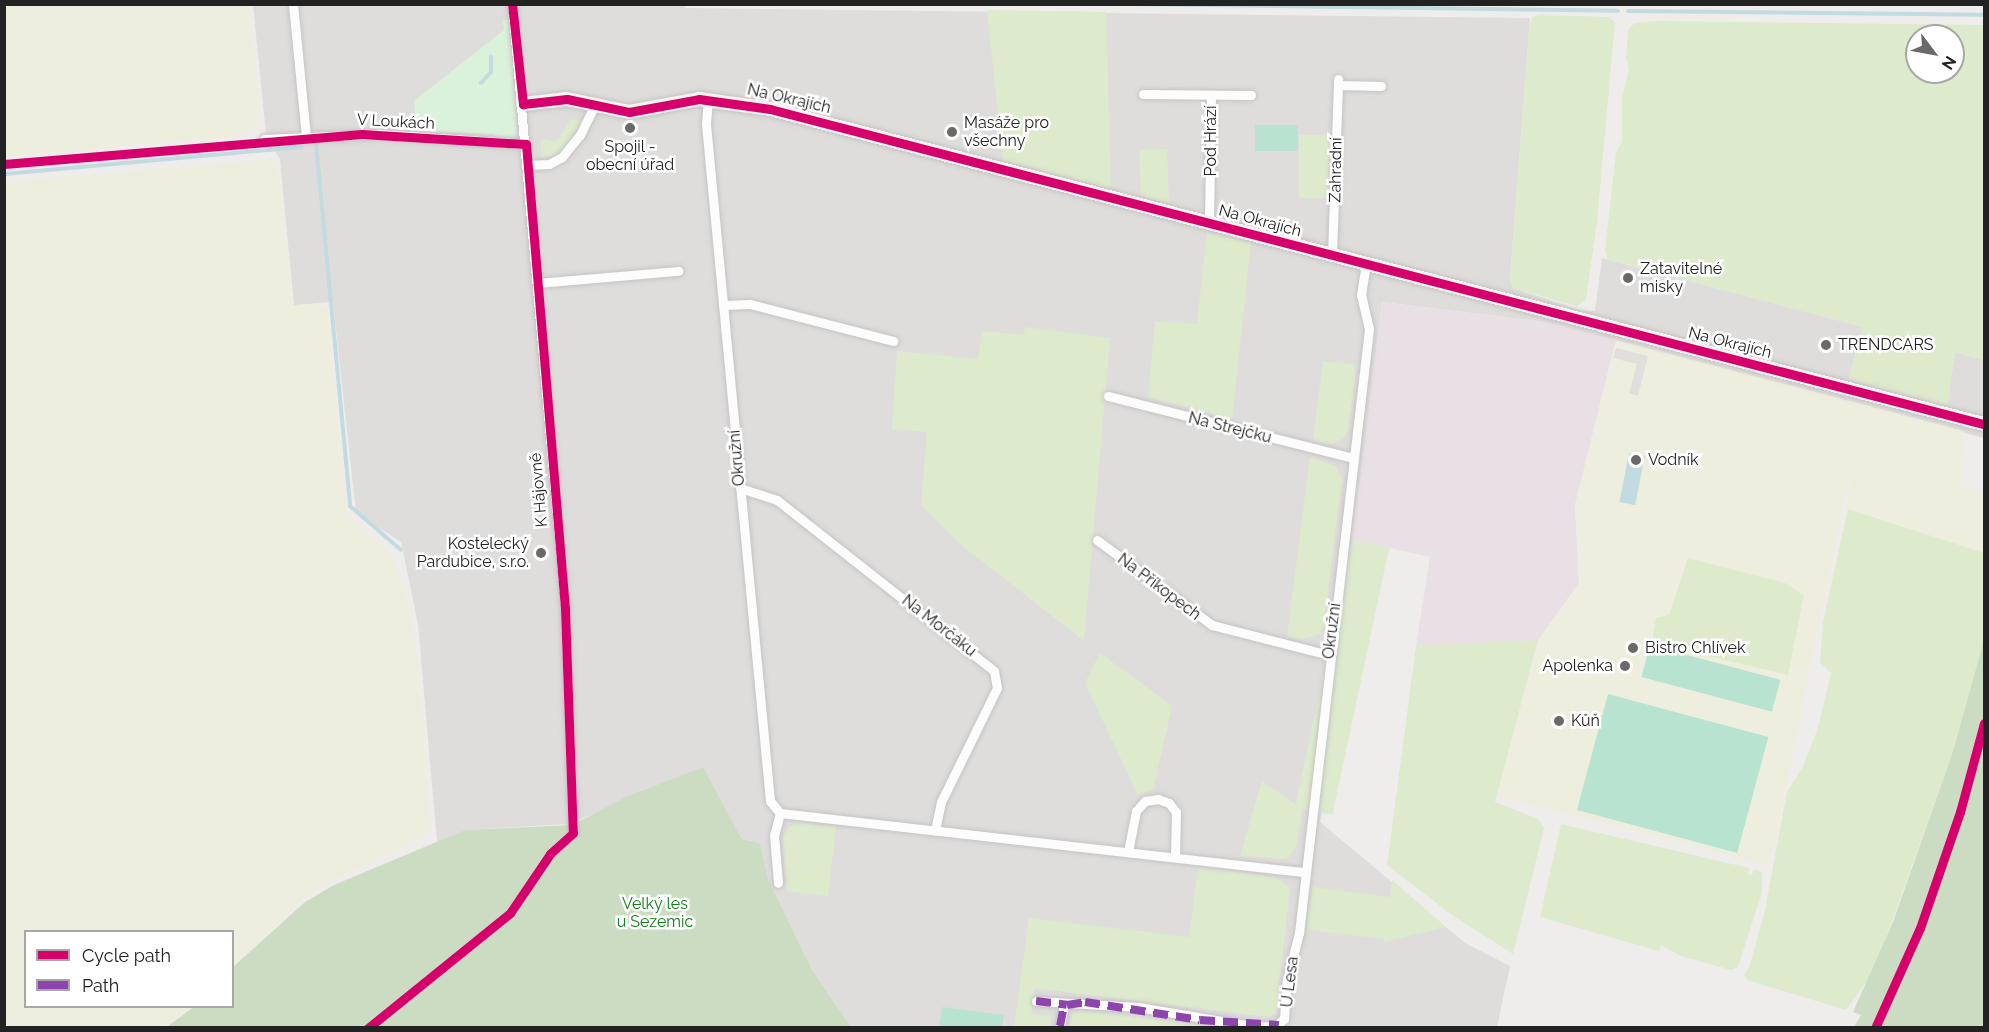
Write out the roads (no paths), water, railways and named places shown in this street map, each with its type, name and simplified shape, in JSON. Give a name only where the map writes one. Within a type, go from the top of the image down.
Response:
[{"type":"street","points":[[293,4],[306,136]]},
{"type":"street","name":"K Hájovně","points":[[512,4],[523,104],[565,609],[573,834]]},
{"type":"street","name":"Zahradní","points":[[1332,255],[1338,82],[1381,86]]},
{"type":"street","name":"Pod Hrází","points":[[1143,94],[1251,95]]},
{"type":"street","name":"Pod Hrází","points":[[1209,223],[1211,95]]},
{"type":"street","name":"Na Okrajích","points":[[523,104],[567,99],[594,106],[636,111],[687,100],[708,100],[770,109],[1984,424]]},
{"type":"street","name":"Okružní","points":[[708,100],[706,124],[771,801],[780,813]]},
{"type":"street","points":[[528,165],[549,164],[562,157],[574,145],[594,106]]},
{"type":"street","name":"V Loukách","points":[[264,139],[380,134],[526,144]]},
{"type":"street","name":"Okružní","points":[[1303,872],[1369,329],[1361,295],[1366,264]]},
{"type":"street","points":[[537,283],[678,271]]},
{"type":"street","points":[[723,305],[750,304],[893,341]]},
{"type":"street","name":"Na Strejčku","points":[[1108,396],[1353,458]]},
{"type":"street","name":"Na Morčáku","points":[[740,488],[777,500],[994,671],[997,688],[941,802],[935,830]]},
{"type":"street","name":"Na Příkopech","points":[[1097,540],[1212,625],[1329,655]]},
{"type":"street","points":[[1128,852],[1138,807],[1158,799],[1176,812],[1175,858]]},
{"type":"street","points":[[778,883],[774,835],[780,813],[1303,872]]},
{"type":"street","name":"U Lesa","points":[[1036,1001],[1064,1005],[1085,1002],[1200,1020],[1279,1025],[1285,1016],[1287,980],[1299,933],[1303,872]]},
{"type":"street","points":[[1060,1026],[1064,1005]]},
{"type":"water","points":[[1629,453],[1645,456],[1635,505],[1619,502]]},
{"type":"waterway","points":[[1132,4],[1618,11]]},
{"type":"waterway","points":[[1628,11],[1984,15]]},
{"type":"waterway","points":[[481,83],[491,72],[491,57]]},
{"type":"waterway","points":[[316,144],[350,506],[401,550]]},
{"type":"waterway","points":[[4,174],[302,147]]},
{"type":"place","name":"Spojil - obecní úřad","points":[[630,128]]},
{"type":"place","name":"Masáže pro všechny","points":[[952,132]]},
{"type":"place","name":"Zatavitelné misky","points":[[1628,278]]},
{"type":"place","name":"TRENDCARS","points":[[1826,345]]},
{"type":"place","name":"Vodník","points":[[1636,460]]},
{"type":"place","name":"Kostelecký Pardubice, s.r.o.","points":[[541,553]]},
{"type":"place","name":"Bistro Chlívek","points":[[1633,648]]},
{"type":"place","name":"Apolenka","points":[[1625,666]]},
{"type":"place","name":"Kůň","points":[[1559,721]]},
{"type":"park label","name":"Velký les u Sezemic","points":[[655,913]]}]
